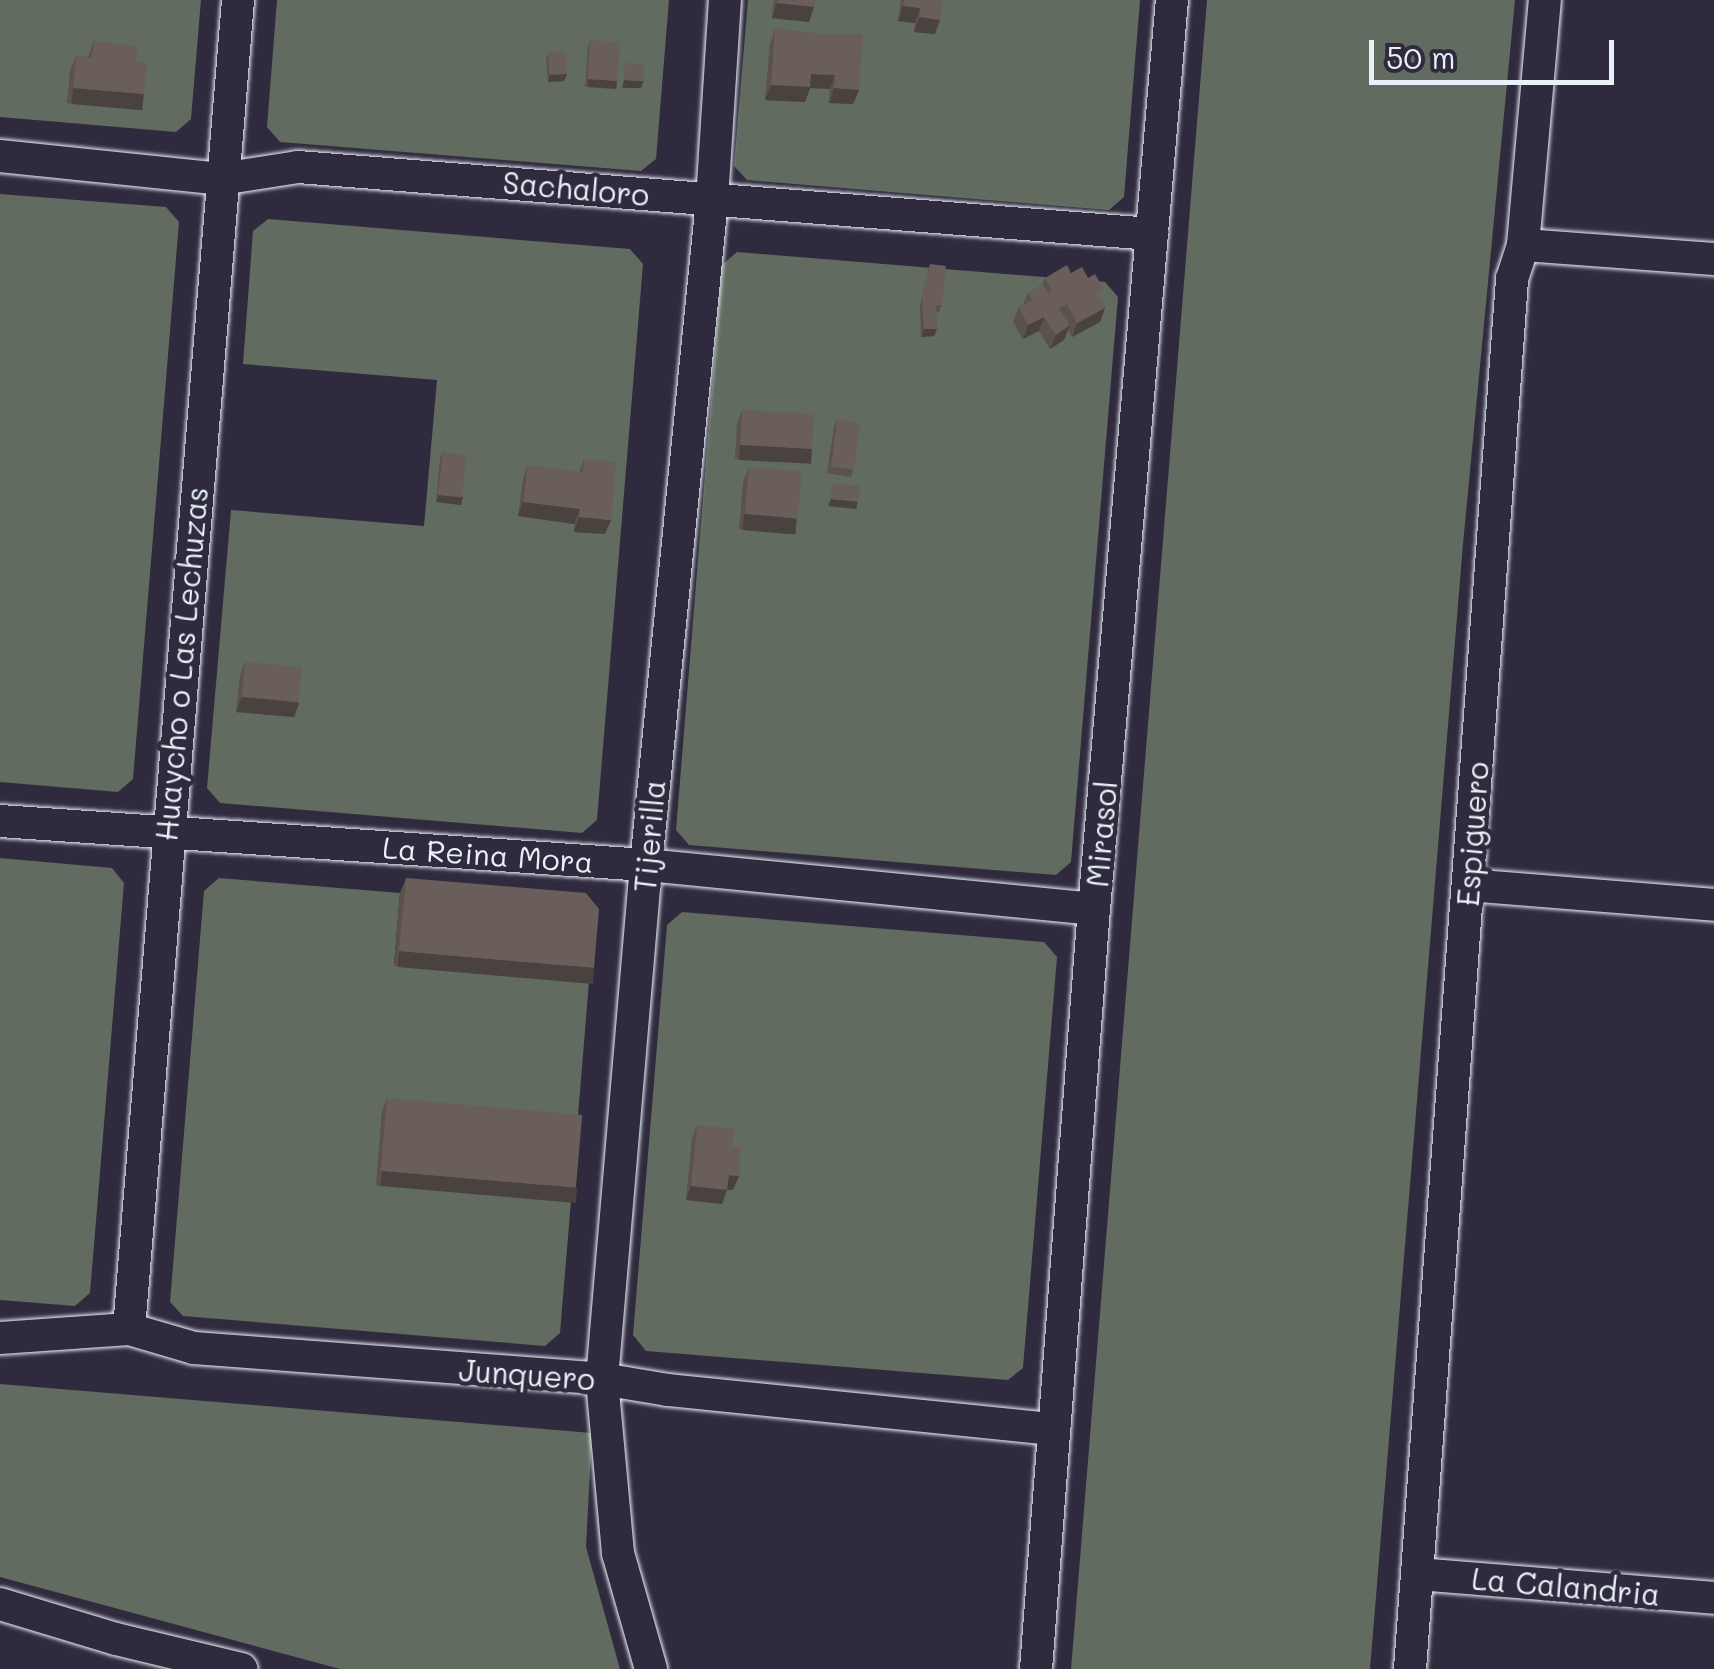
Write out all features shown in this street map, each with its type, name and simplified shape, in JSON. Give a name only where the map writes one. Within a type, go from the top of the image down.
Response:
[{"type":"street","name":"Huaycho o Las Lechuzas","points":[[129,1329],[220,178],[238,0]]},
{"type":"street","name":"Tijerilla","points":[[652,1669],[618,1553],[602,1379],[646,866],[712,200],[725,0]]},
{"type":"street","name":"Mirasol","points":[[1036,1669],[1094,909],[1172,0]]},
{"type":"street","name":"Espiguero","points":[[1410,1669],[1512,279],[1523,245],[1545,0]]},
{"type":"street","name":"Sachaloro","points":[[0,156],[220,178],[298,166],[1152,234]]},
{"type":"street","points":[[1523,245],[1714,259]]},
{"type":"street","name":"La Reina Mora","points":[[0,821],[646,866],[1094,909]]},
{"type":"street","points":[[1468,885],[1714,904]]},
{"type":"street","name":"Junquero","points":[[0,1338],[129,1329],[194,1348],[602,1379],[668,1390],[1054,1429]]},
{"type":"street","name":"La Calandria","points":[[1418,1574],[1714,1598]]},
{"type":"street","points":[[0,1604],[116,1640],[241,1669]]},
{"type":"green space","points":[[0,0],[201,0],[191,119],[176,132],[0,117]]},
{"type":"green space","points":[[277,0],[669,0],[656,159],[641,171],[280,142],[267,127]]},
{"type":"green space","points":[[748,0],[1140,0],[1124,197],[1109,210],[747,180],[734,166]]},
{"type":"green space","points":[[1207,0],[1515,0],[1463,544],[1370,1669],[1071,1669]]},
{"type":"green space","points":[[0,194],[166,207],[179,222],[133,779],[118,792],[0,782]]},
{"type":"green space","points":[[268,219],[630,249],[643,264],[597,820],[582,833],[220,803],[207,788],[231,510],[424,526],[437,380],[243,364],[253,231]]},
{"type":"green space","points":[[737,252],[1105,282],[1118,297],[1071,862],[1056,875],[689,845],[676,830],[722,265]]},
{"type":"green space","points":[[0,858],[112,868],[124,883],[90,1293],[75,1306],[0,1300]]},
{"type":"green space","points":[[219,878],[400,893],[394,965],[589,982],[577,1128],[382,1113],[377,1185],[571,1201],[560,1333],[545,1346],[183,1316],[170,1302],[204,891]]},
{"type":"green space","points":[[682,912],[1044,942],[1057,957],[1023,1368],[1008,1380],[646,1351],[633,1335],[667,925]]},
{"type":"green space","points":[[0,1384],[592,1433],[586,1547],[620,1669],[340,1669],[0,1577]]},
{"type":"building","points":[[815,0],[814,7],[777,3]]},
{"type":"building","points":[[904,0],[943,0],[940,20],[920,17],[920,8],[903,6]]},
{"type":"building","points":[[775,29],[838,36],[863,34],[859,90],[834,88],[835,75],[811,74],[810,87],[771,85]]},
{"type":"building","points":[[590,40],[620,42],[617,81],[587,79]]},
{"type":"building","points":[[94,41],[138,46],[136,62],[147,63],[144,94],[73,88],[76,56],[92,58]]},
{"type":"building","points":[[566,52],[567,74],[549,75],[548,53]]},
{"type":"building","points":[[625,63],[644,64],[643,81],[624,80]]},
{"type":"building","points":[[930,264],[946,266],[942,305],[936,305],[937,329],[924,329],[922,299]]},
{"type":"building","points":[[1067,265],[1071,273],[1082,267],[1088,278],[1095,274],[1104,289],[1096,293],[1105,308],[1077,323],[1067,304],[1059,309],[1070,325],[1056,335],[1044,317],[1028,325],[1019,307],[1032,300],[1028,293],[1042,284],[1048,292],[1052,290],[1045,278]]},
{"type":"building","points":[[742,410],[814,414],[812,449],[740,445]]},
{"type":"building","points":[[837,420],[860,423],[854,469],[831,467]]},
{"type":"building","points":[[443,452],[467,455],[462,498],[438,495]]},
{"type":"building","points":[[584,459],[616,462],[611,520],[579,517],[580,509],[523,502],[528,465],[583,472]]},
{"type":"building","points":[[749,467],[802,472],[798,518],[745,514]]},
{"type":"building","points":[[832,483],[860,486],[858,502],[830,499]]},
{"type":"building","points":[[245,662],[302,667],[299,702],[242,697]]},
{"type":"building","points":[[406,878],[586,893],[599,909],[594,968],[399,951]]},
{"type":"building","points":[[387,1098],[582,1115],[576,1188],[381,1171]]},
{"type":"building","points":[[697,1125],[734,1129],[732,1146],[741,1146],[739,1176],[729,1175],[727,1190],[691,1186]]}]
